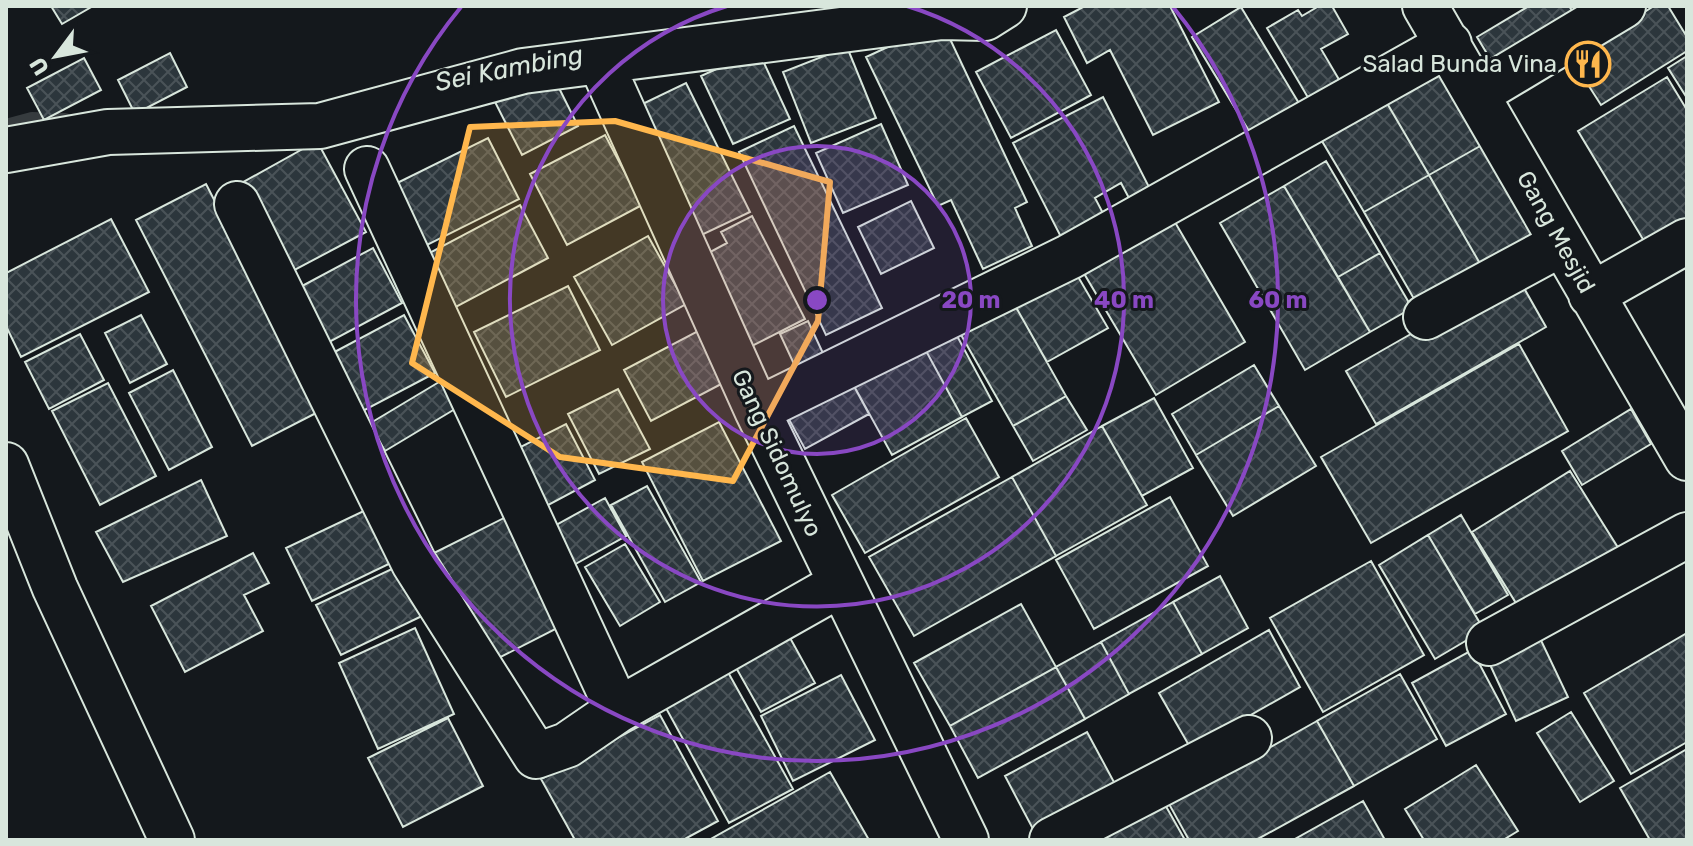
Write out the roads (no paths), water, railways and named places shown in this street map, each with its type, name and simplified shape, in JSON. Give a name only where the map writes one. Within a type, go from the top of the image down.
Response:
[{"type":"street","name":"Gang Mesjid","points":[[1425,6],[1687,458]]},
{"type":"street","points":[[1478,93],[1623,6]]},
{"type":"street","points":[[6,150],[108,132],[320,126],[523,71],[989,10]]},
{"type":"street","points":[[757,410],[1069,257],[1449,44]]},
{"type":"street","name":"Gang Sidomulyo","points":[[600,61],[839,585],[966,840]]},
{"type":"street","points":[[367,169],[618,710]]},
{"type":"street","points":[[237,204],[414,563],[536,756],[567,745],[618,710],[839,585]]},
{"type":"street","points":[[1591,295],[1687,241]]},
{"type":"street","points":[[1426,317],[1561,244]]},
{"type":"street","points":[[6,465],[55,588],[172,840]]},
{"type":"street","points":[[1489,643],[1687,535]]},
{"type":"street","points":[[1052,840],[1249,738]]},
{"type":"waterway","name":"Sei Kambing","points":[[6,127],[32,120],[65,121]]},
{"type":"place","name":"Salad Bunda Vina","points":[[1588,64]]}]
